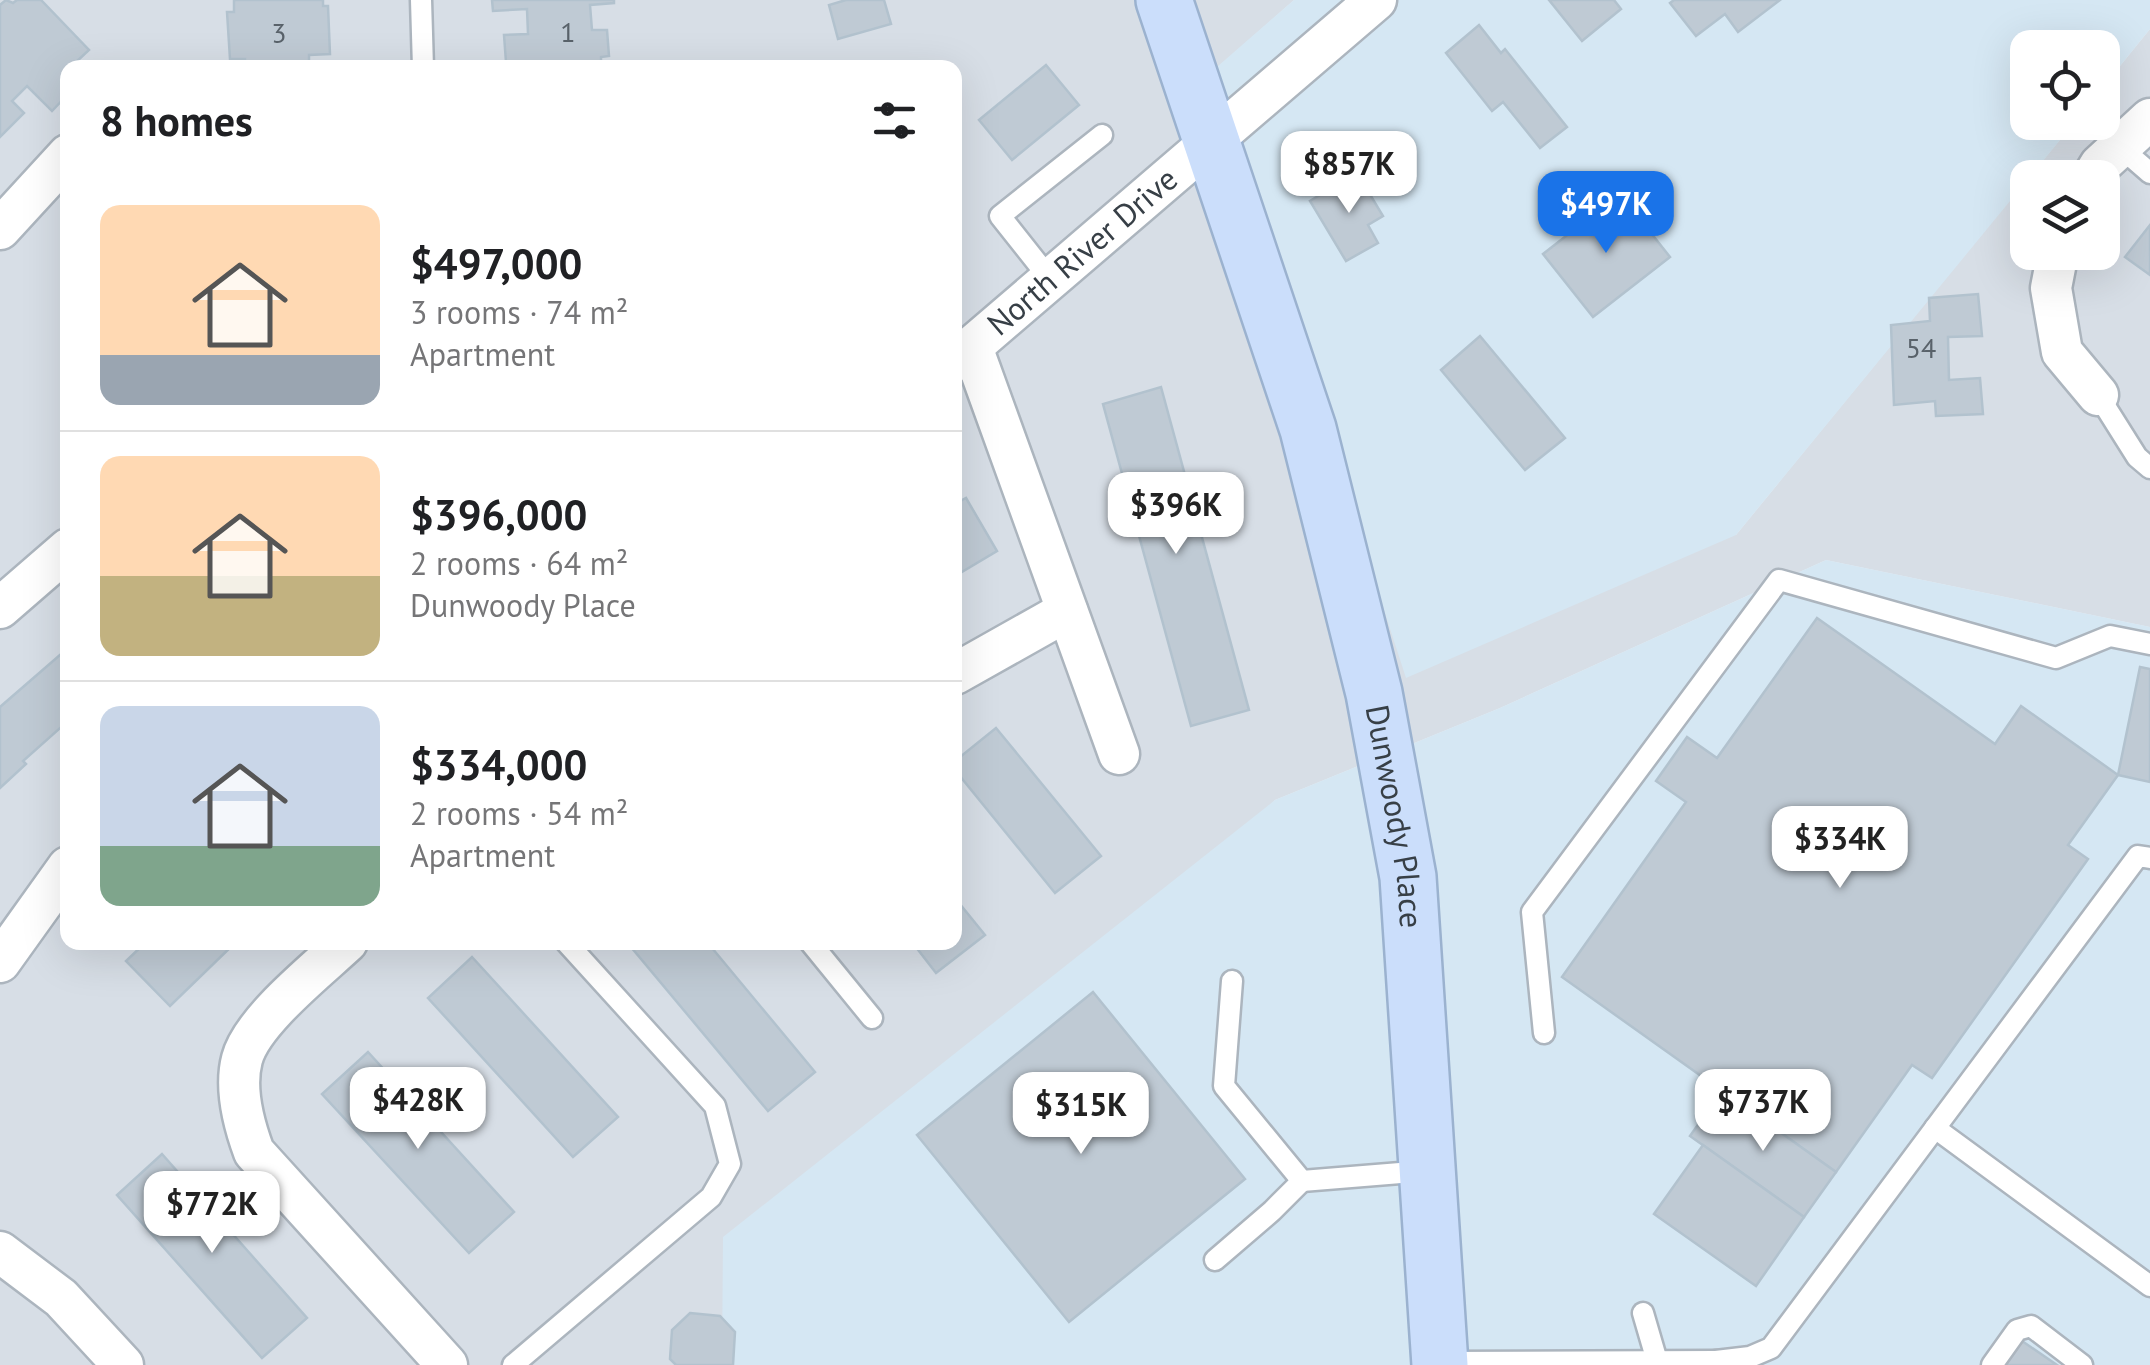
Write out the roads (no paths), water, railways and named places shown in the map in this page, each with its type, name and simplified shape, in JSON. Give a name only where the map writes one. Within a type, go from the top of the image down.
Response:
[{"type":"street","name":"Dunwoody Place","points":[[1164,0],[1308,428],[1374,694],[1408,877],[1440,1363]]},
{"type":"street","name":"North River Drive","points":[[964,354],[1376,0]]},
{"type":"street","points":[[2108,160],[2150,119]]},
{"type":"street","points":[[0,229],[60,164]]},
{"type":"street","points":[[2054,270],[2051,288],[2062,352],[2098,395]]},
{"type":"street","points":[[964,354],[1067,610],[1118,754]]},
{"type":"street","points":[[0,608],[60,557]]},
{"type":"street","points":[[962,670],[1067,610]]},
{"type":"street","points":[[0,962],[60,878]]},
{"type":"street","points":[[338,950],[269,1014],[242,1059],[241,1116],[254,1152],[447,1365]]},
{"type":"street","points":[[0,1252],[60,1298],[123,1365]]},
{"type":"lane","points":[[421,0],[423,60]]},
{"type":"lane","points":[[1050,279],[1000,216],[1102,135]]},
{"type":"lane","points":[[2120,147],[2150,173]]},
{"type":"lane","points":[[2098,395],[2137,457],[2150,468]]},
{"type":"lane","points":[[1544,1032],[1532,912],[1779,580],[2056,658],[2110,636],[2150,644]]},
{"type":"lane","points":[[1440,1363],[1716,1363],[1750,1357],[1771,1348],[2138,856],[2150,858]]},
{"type":"lane","points":[[513,1365],[711,1197],[730,1164],[715,1106],[573,950]]},
{"type":"lane","points":[[817,950],[872,1018]]},
{"type":"lane","points":[[1232,981],[1224,1086],[1302,1181]]},
{"type":"lane","points":[[1934,1128],[2150,1286]]},
{"type":"lane","points":[[1215,1260],[1302,1181],[1428,1170]]},
{"type":"lane","points":[[1643,1313],[1657,1361]]},
{"type":"lane","points":[[1992,1365],[2018,1330],[2032,1326],[2082,1365]]}]
